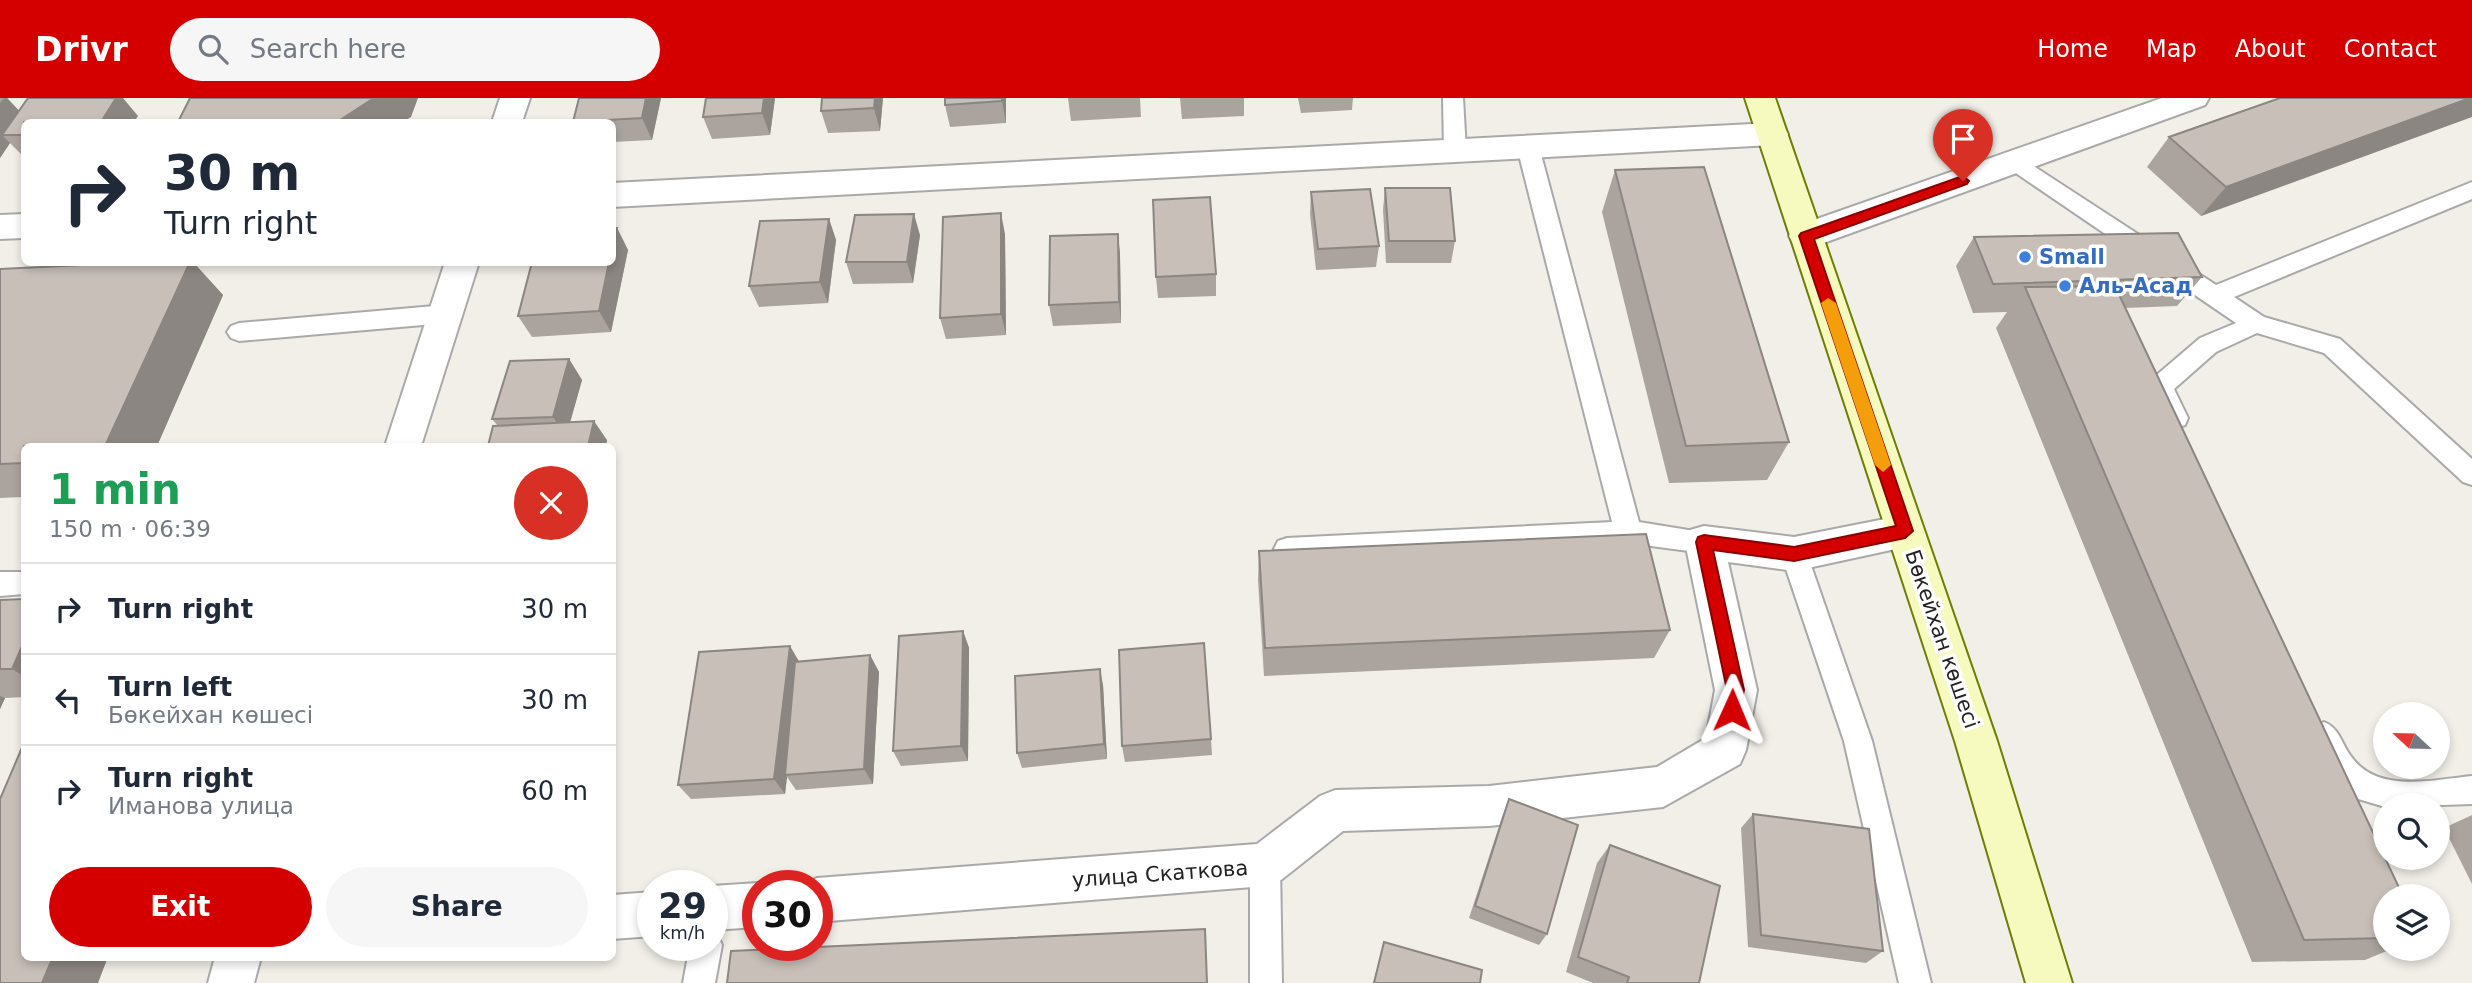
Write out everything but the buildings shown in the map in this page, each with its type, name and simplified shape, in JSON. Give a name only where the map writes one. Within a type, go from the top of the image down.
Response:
[{"type":"street","points":[[508,119],[515,98]]},
{"type":"street","name":"Бөкейхан көшесі","points":[[1760,98],[1976,741],[2049,983]]},
{"type":"street","points":[[1806,236],[2194,98]]},
{"type":"street","points":[[616,195],[1772,134]]},
{"type":"street","points":[[0,227],[21,226]]},
{"type":"street","points":[[404,443],[461,266]]},
{"type":"street","points":[[1704,542],[1794,554],[1905,531]]},
{"type":"street","name":"улица Скаткова","points":[[833,899],[1265,865],[1335,811],[1489,806],[1663,787],[1725,750],[1736,690],[1704,542]]},
{"type":"street","points":[[616,917],[637,915]]},
{"type":"street","points":[[231,983],[238,961]]},
{"type":"lane","points":[[1453,98],[1455,151]]},
{"type":"lane","points":[[1528,147],[1628,532]]},
{"type":"lane","points":[[2015,162],[2256,324],[2332,346],[2472,475]]},
{"type":"lane","points":[[2213,296],[2472,190]]},
{"type":"lane","points":[[239,332],[446,314]]},
{"type":"lane","points":[[2184,435],[2161,386],[2208,345],[2256,324]]},
{"type":"lane","points":[[1287,549],[1628,532],[1704,542]]},
{"type":"lane","points":[[1794,554],[1857,741],[1915,983]]},
{"type":"lane","points":[[0,584],[21,583]]},
{"type":"lane","points":[[2311,706],[2334,755],[2354,782],[2396,797],[2472,790]]},
{"type":"lane","points":[[1265,865],[1266,983]]},
{"type":"lane","points":[[699,983],[703,961]]},
{"type":"slow traffic","points":[[1828,303],[1883,465]]},
{"type":"place","name":"Small","points":[[2025,257]]},
{"type":"place","name":"Аль-Асад","points":[[2065,286]]},
{"type":"route","points":[[1732,710],[1736,690],[1704,542],[1794,554],[1905,531],[1806,236],[1963,181]]}]
